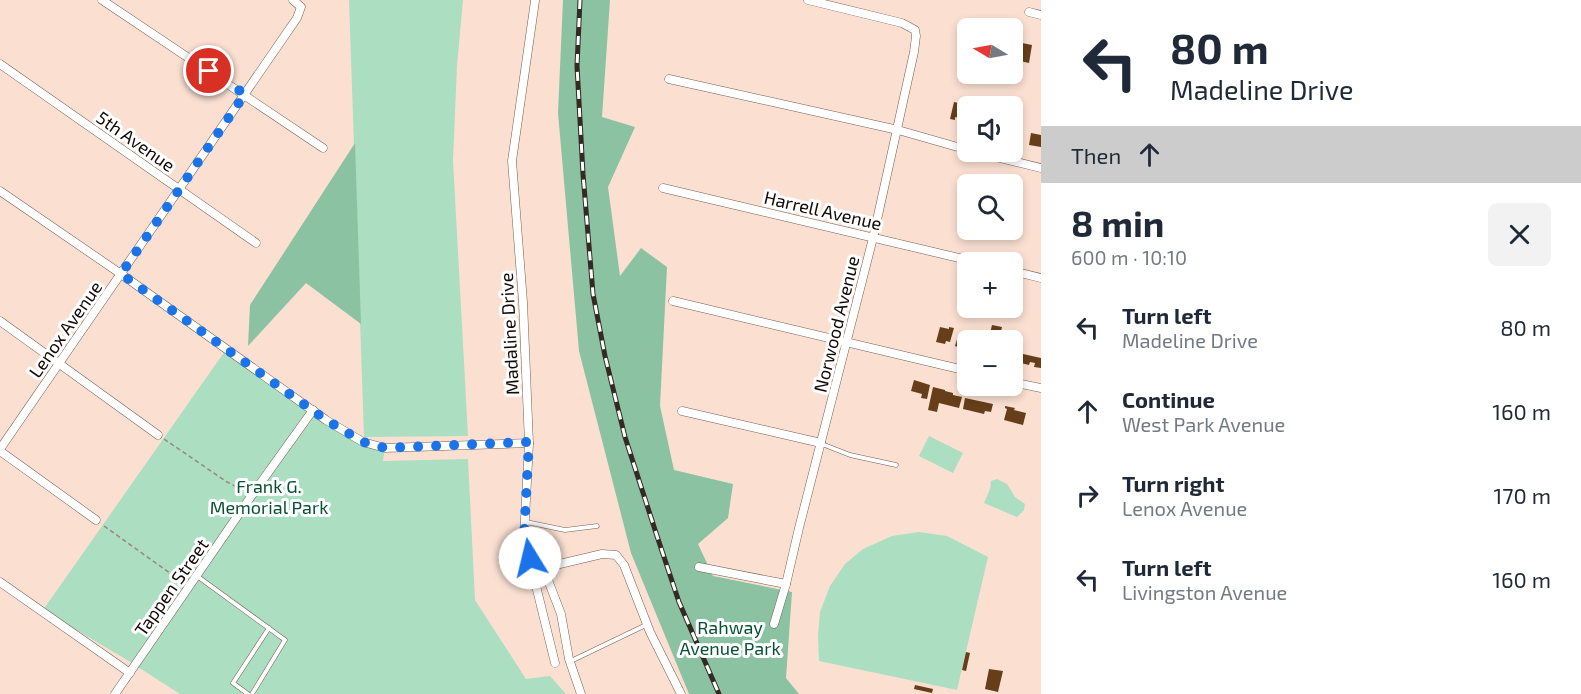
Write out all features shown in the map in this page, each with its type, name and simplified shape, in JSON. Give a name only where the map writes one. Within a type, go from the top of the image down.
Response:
[{"type":"street","points":[[102,0],[323,148]]},
{"type":"street","name":"Lenox Avenue","points":[[0,450],[297,18],[301,7],[293,0]]},
{"type":"street","name":"Norwood Avenue","points":[[774,624],[873,238],[916,36],[915,30],[902,23],[808,0]]},
{"type":"street","name":"Madaline Drive","points":[[535,1],[512,161],[523,302],[529,442],[524,537],[555,663]]},
{"type":"street","points":[[1029,12],[1041,15]]},
{"type":"street","name":"5th Avenue","points":[[0,64],[256,243]]},
{"type":"street","points":[[669,79],[897,130],[957,147]]},
{"type":"street","points":[[1016,162],[1041,168]]},
{"type":"street","name":"Harrell Avenue","points":[[663,188],[957,258]]},
{"type":"street","points":[[0,191],[355,438],[370,445],[385,448],[529,442]]},
{"type":"street","points":[[1023,274],[1041,278]]},
{"type":"street","points":[[673,301],[957,368]]},
{"type":"street","points":[[0,321],[159,435]]},
{"type":"street","points":[[1023,384],[1041,388]]},
{"type":"street","name":"Tappen Street","points":[[115,694],[313,410]]},
{"type":"street","points":[[682,411],[821,443]]},
{"type":"street","points":[[0,450],[96,520]]},
{"type":"street","points":[[581,694],[570,661],[561,614],[548,580],[547,567],[602,554],[616,555],[624,565],[648,624],[681,694]]},
{"type":"street","points":[[699,567],[786,584]]},
{"type":"street","points":[[0,582],[129,674]]},
{"type":"lane","points":[[821,443],[850,455],[896,465]]},
{"type":"lane","points":[[525,522],[565,530],[597,526]]},
{"type":"lane","points":[[197,576],[269,628],[285,640],[250,694],[233,683],[269,628]]},
{"type":"lane","points":[[570,661],[648,624]]},
{"type":"path","points":[[159,435],[227,482],[252,495]]},
{"type":"path","points":[[96,520],[189,587]]},
{"type":"green space","points":[[349,0],[463,0],[457,66],[453,160],[468,436],[364,437]]},
{"type":"green space","name":"Rahway Avenue Park","points":[[563,0],[610,0],[602,117],[635,127],[608,187],[620,276],[641,248],[667,267],[660,406],[674,470],[733,484],[728,518],[698,544],[713,576],[792,592],[786,678],[799,694],[689,694],[631,553],[579,351],[558,113]]},
{"type":"green space","points":[[355,143],[361,324],[306,283],[248,346],[250,305]]},
{"type":"green space","name":"Frank G. Memorial Park","points":[[225,351],[334,424],[385,448],[383,461],[468,459],[475,600],[526,679],[550,676],[566,694],[180,694],[43,610]]},
{"type":"green space","points":[[929,436],[963,453],[953,473],[919,456]]},
{"type":"green space","points":[[997,479],[1007,484],[1015,497],[1025,504],[1024,510],[1017,517],[984,503],[991,481]]},
{"type":"green space","points":[[919,532],[947,536],[988,557],[957,690],[819,661],[820,612],[830,586],[845,564],[863,549],[892,536]]},
{"type":"building","points":[[1023,43],[1032,45],[1029,63],[1023,62]]},
{"type":"building","points":[[954,102],[957,103],[957,117],[955,117],[955,120],[950,119]]},
{"type":"building","points":[[1031,133],[1041,135],[1041,147],[1029,145]]},
{"type":"building","points":[[992,325],[1002,327],[1001,330],[991,330]]},
{"type":"building","points":[[940,327],[954,328],[950,342],[946,341],[945,344],[936,342]]},
{"type":"building","points":[[1023,354],[1041,358],[1041,368],[1034,367],[1035,363],[1030,362],[1029,365],[1023,364]]},
{"type":"building","points":[[914,380],[930,385],[927,399],[921,398],[922,394],[911,391]]},
{"type":"building","points":[[933,387],[962,397],[959,408],[939,403],[937,412],[928,410]]},
{"type":"building","points":[[965,398],[993,404],[991,412],[985,411],[984,414],[963,409]]},
{"type":"building","points":[[1005,406],[1026,413],[1023,425],[1004,420],[1007,409]]},
{"type":"building","points":[[966,652],[970,653],[966,671],[962,670]]},
{"type":"building","points":[[989,669],[1003,671],[998,692],[985,689]]},
{"type":"building","points":[[915,685],[933,689],[932,693],[914,689]]},
{"type":"railway","points":[[580,0],[577,66],[583,174],[593,294],[605,356],[625,437],[679,602],[719,694]]},
{"type":"route","points":[[209,71],[245,94],[121,274],[326,420],[370,445],[385,448],[529,442],[524,537],[530,558]]}]
